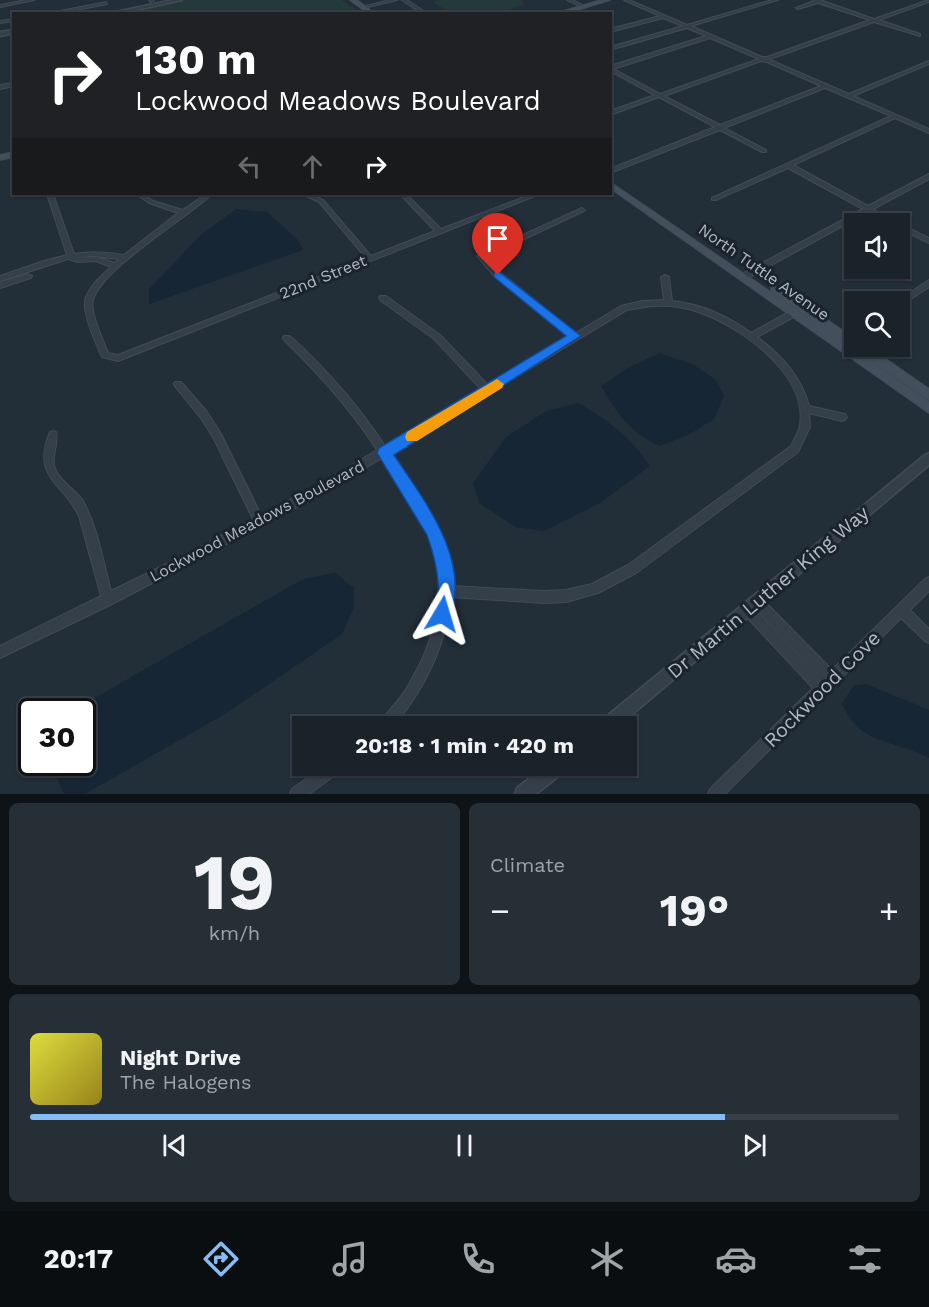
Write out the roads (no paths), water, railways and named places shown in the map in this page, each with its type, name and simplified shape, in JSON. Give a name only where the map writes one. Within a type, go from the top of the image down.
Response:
[{"type":"main road","points":[[345,0],[364,10]]},
{"type":"main road","points":[[353,0],[364,10]]},
{"type":"main road","points":[[563,12],[607,0]]},
{"type":"main road","name":"North Tuttle Avenue","points":[[612,174],[748,275],[794,313],[929,408]]},
{"type":"main road","name":"North Tuttle Avenue","points":[[612,185],[748,275],[844,334]]},
{"type":"main road","name":"North Tuttle Avenue","points":[[876,357],[929,395]]},
{"type":"street","points":[[0,6],[32,0]]},
{"type":"street","points":[[116,12],[153,2],[180,0]]},
{"type":"street","points":[[364,10],[395,0]]},
{"type":"street","points":[[404,0],[423,12]]},
{"type":"street","points":[[569,0],[583,6]]},
{"type":"street","points":[[626,0],[929,131]]},
{"type":"street","points":[[612,48],[776,0]]},
{"type":"street","points":[[798,8],[817,1],[918,35]]},
{"type":"street","points":[[612,112],[929,1]]},
{"type":"street","points":[[54,12],[106,3]]},
{"type":"street","points":[[612,30],[664,16]]},
{"type":"street","points":[[612,67],[711,36]]},
{"type":"street","points":[[849,96],[929,62]]},
{"type":"street","points":[[612,69],[764,151]]},
{"type":"street","points":[[612,172],[825,86]]},
{"type":"street","points":[[714,200],[896,116]]},
{"type":"street","points":[[789,166],[876,213]]},
{"type":"street","points":[[748,275],[929,176]]},
{"type":"street","points":[[50,195],[72,259]]},
{"type":"street","points":[[140,195],[150,202],[184,213]]},
{"type":"street","points":[[0,285],[72,259],[96,259],[117,266],[208,195]]},
{"type":"street","points":[[308,195],[321,201],[370,259]]},
{"type":"street","points":[[404,195],[440,232]]},
{"type":"street","points":[[516,195],[522,199]]},
{"type":"street","name":"22nd Street","points":[[117,266],[98,283],[89,300],[105,355],[118,358],[534,195]]},
{"type":"street","points":[[574,336],[498,275],[482,256],[498,246],[582,210]]},
{"type":"street","points":[[910,231],[929,241]]},
{"type":"street","points":[[0,279],[104,252],[125,258]]},
{"type":"street","points":[[665,277],[668,303]]},
{"type":"street","points":[[910,296],[929,284]]},
{"type":"street","points":[[383,298],[437,337],[488,390]]},
{"type":"street","name":"Lockwood Meadows Boulevard","points":[[0,652],[260,523],[384,453],[574,336],[624,308],[647,303],[668,303],[710,313],[751,337],[790,373],[803,395],[806,409]]},
{"type":"street","points":[[751,337],[794,313]]},
{"type":"street","points":[[287,338],[339,389],[425,514],[440,550],[447,591],[438,637],[428,664],[407,700],[393,716]]},
{"type":"street","points":[[178,384],[219,438],[260,523]]},
{"type":"street","points":[[447,591],[556,596],[582,592],[618,578],[791,454],[800,443],[806,429],[806,409],[842,417]]},
{"type":"street","points":[[53,435],[48,451],[51,473],[75,499],[84,514],[108,600]]},
{"type":"street","name":"Dr Martin Luther King Way","points":[[618,716],[929,458]]},
{"type":"street","name":"Rockwood Cove","points":[[715,794],[929,583]]},
{"type":"street","points":[[752,606],[828,684]]},
{"type":"street","points":[[901,610],[929,637]]},
{"type":"street","points":[[297,794],[322,776]]},
{"type":"street","points":[[523,794],[545,776]]},
{"type":"water","points":[[236,209],[267,212],[297,239],[303,250],[149,304],[149,289],[201,235]]},
{"type":"water","points":[[660,353],[694,365],[716,380],[724,396],[714,419],[690,434],[660,446],[641,436],[626,422],[601,386],[628,368]]},
{"type":"water","points":[[578,403],[618,430],[650,466],[600,503],[544,531],[516,527],[479,503],[473,483],[506,437],[546,411]]},
{"type":"water","points":[[335,573],[354,588],[354,607],[342,634],[225,714],[85,794],[64,794],[56,776],[96,776],[95,698],[303,579]]},
{"type":"water","points":[[866,684],[929,710],[929,758],[868,734],[849,717],[842,703],[854,685]]}]
